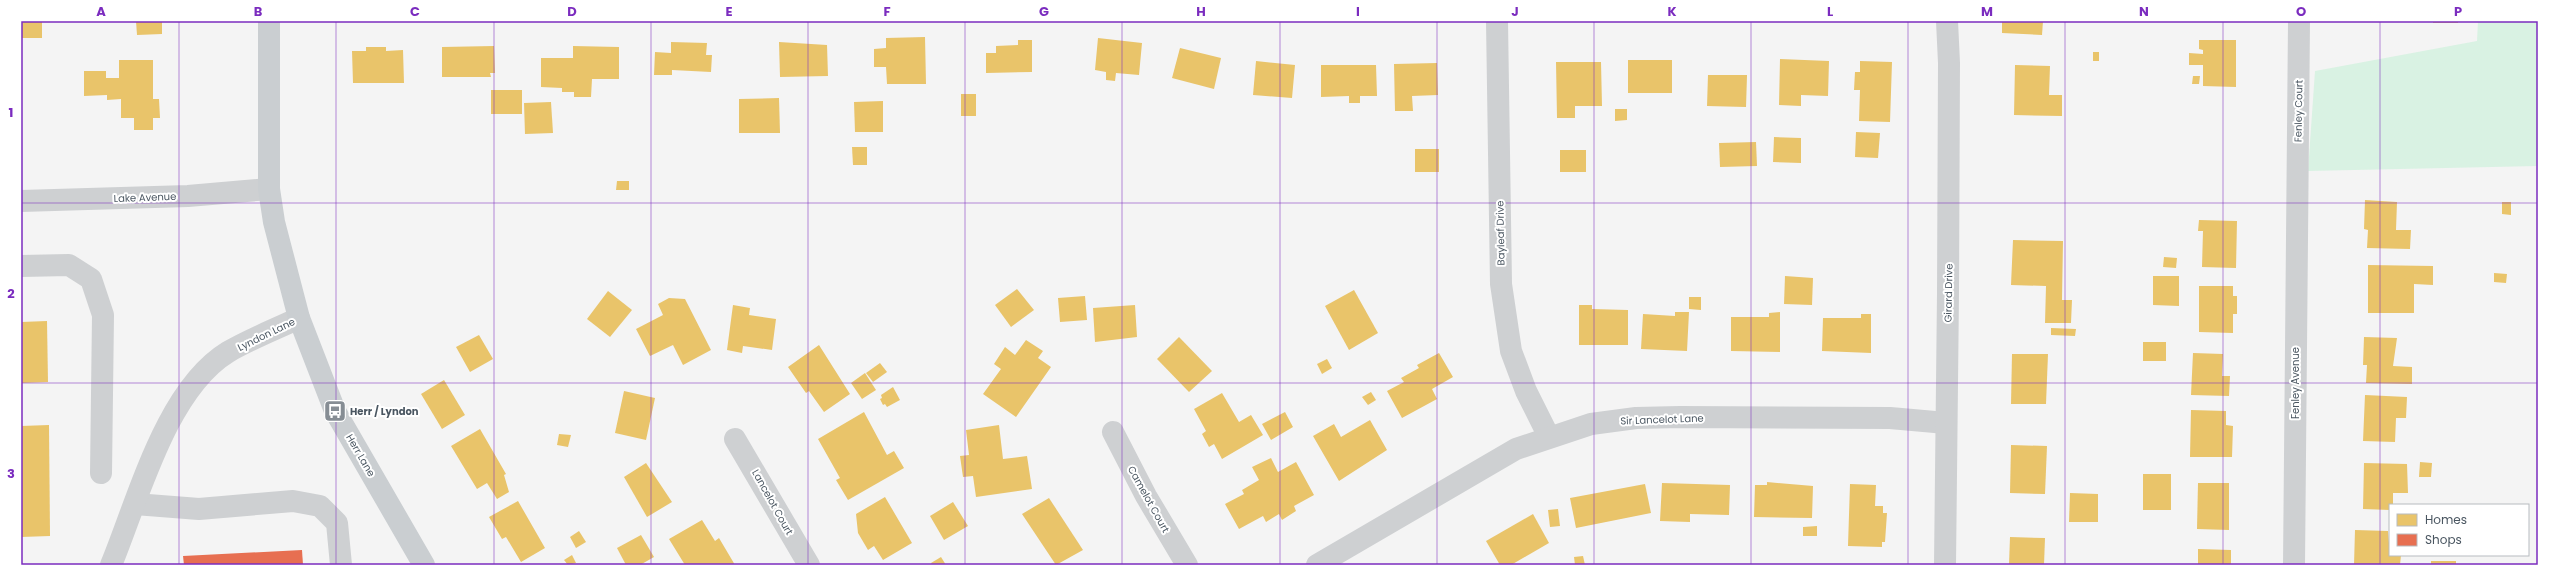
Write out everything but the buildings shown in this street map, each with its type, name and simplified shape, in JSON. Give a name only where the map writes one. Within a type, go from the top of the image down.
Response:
[{"type":"main road","name":"Lyndon Lane","points":[[269,21],[269,189],[274,222],[299,318]]},
{"type":"main road","name":"Herr Lane","points":[[299,318],[335,411],[424,565]]},
{"type":"street","name":"Bayleaf Drive","points":[[1497,21],[1501,284],[1512,351],[1526,391],[1549,437]]},
{"type":"street","name":"Girard Drive","points":[[1945,565],[1949,71],[1947,21]]},
{"type":"street","name":"Fenley Court","points":[[2296,200],[2299,21]]},
{"type":"street","name":"Lake Avenue","points":[[21,201],[188,196],[269,189]]},
{"type":"street","name":"Fenley Avenue","points":[[2294,565],[2296,200]]},
{"type":"street","points":[[21,266],[69,265],[91,279],[103,315],[101,473]]},
{"type":"street","name":"Lyndon Lane","points":[[111,565],[179,401],[202,373],[227,352],[299,318]]},
{"type":"street","name":"Sir Lancelot Lane","points":[[1317,565],[1516,450],[1549,437],[1591,424],[1636,418],[1890,418],[1946,423]]},
{"type":"street","name":"Camelot Court","points":[[1113,432],[1146,496],[1187,565]]},
{"type":"street","name":"Lancelot Court","points":[[735,439],[809,565]]},
{"type":"street","points":[[135,504],[199,509],[293,501],[320,506],[337,523],[341,565]]},
{"type":"green space","points":[[2478,21],[2538,21],[2538,166],[2308,171],[2315,71],[2477,41]]},
{"type":"place","name":"Herr / Lyndon","points":[[335,411]]}]
